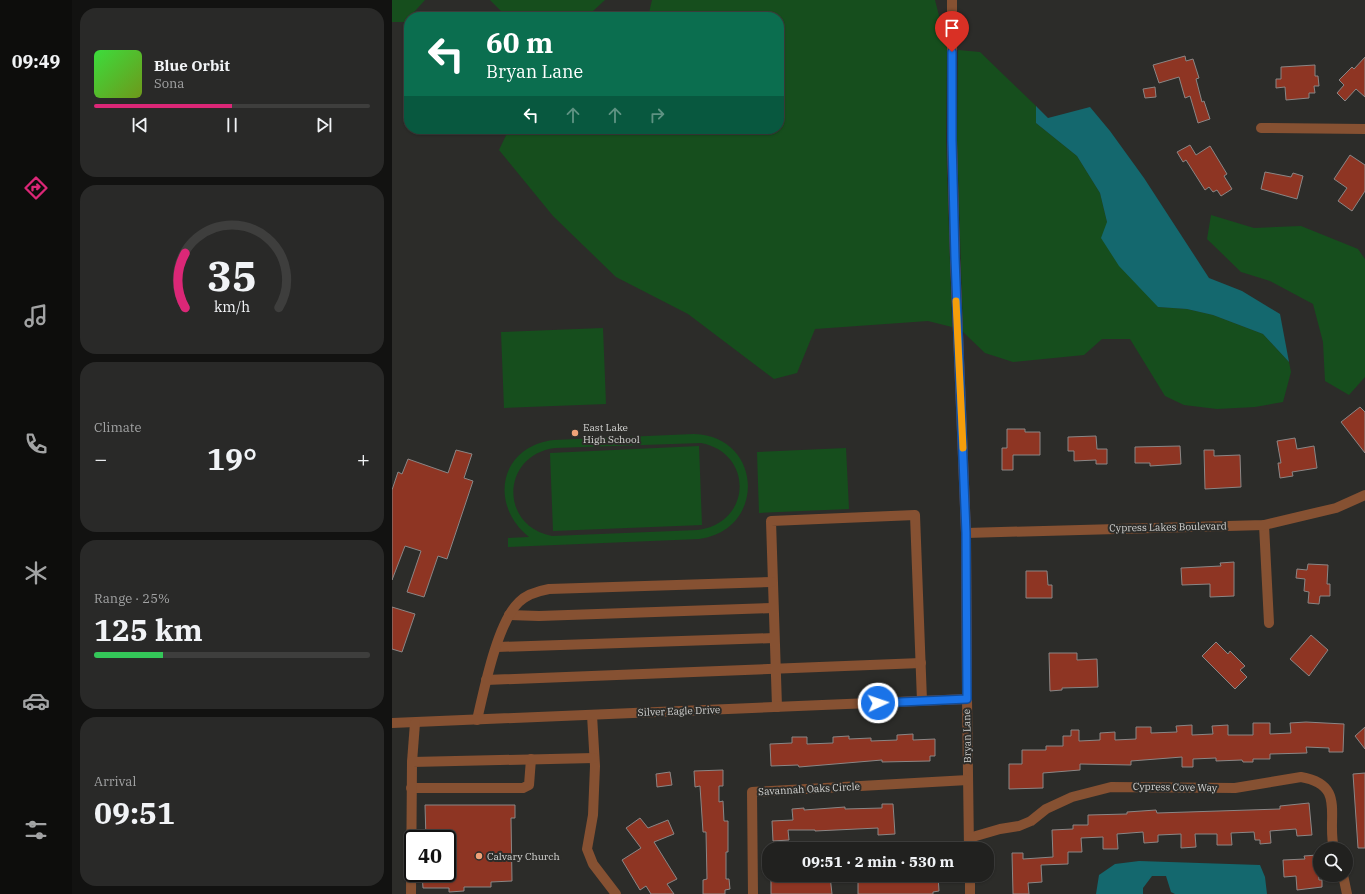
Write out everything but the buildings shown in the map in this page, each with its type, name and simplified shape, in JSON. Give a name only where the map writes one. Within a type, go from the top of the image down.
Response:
[{"type":"street","name":"Bryan Lane","points":[[952,0],[952,140],[955,258],[966,533],[969,842]]},
{"type":"street","points":[[1261,128],[1365,129]]},
{"type":"street","name":"Cypress Lakes Boulevard","points":[[966,533],[1264,525],[1336,508],[1365,495]]},
{"type":"street","points":[[777,707],[770,521],[915,515],[922,701]]},
{"type":"street","points":[[1264,525],[1269,623]]},
{"type":"street","points":[[477,720],[486,680],[506,619],[519,603],[532,593],[549,589],[772,582]]},
{"type":"street","points":[[509,615],[539,616],[773,608]]},
{"type":"street","points":[[497,647],[774,638]]},
{"type":"street","points":[[486,680],[776,670],[921,663]]},
{"type":"street","name":"Silver Eagle Drive","points":[[392,724],[967,699]]},
{"type":"street","points":[[592,715],[594,758],[593,815],[587,849],[593,864],[616,894]]},
{"type":"street","points":[[411,894],[411,788],[415,722]]},
{"type":"street","points":[[412,762],[594,758]]},
{"type":"street","points":[[411,788],[523,788],[529,785],[531,759]]},
{"type":"street","name":"Cypress Cove Way","points":[[969,838],[1000,829],[1018,826],[1031,821],[1046,809],[1072,797],[1111,787],[1235,788],[1301,777],[1312,779],[1324,784],[1329,792],[1332,807],[1334,842]]},
{"type":"street","name":"Savannah Oaks Circle","points":[[753,894],[752,792],[968,780]]},
{"type":"street","points":[[970,882],[970,894]]},
{"type":"street","points":[[1344,882],[1347,894]]},
{"type":"green space","points":[[392,0],[425,0],[414,12],[404,12],[404,22],[392,22]]},
{"type":"green space","points":[[490,0],[605,0],[591,12],[502,12]]},
{"type":"green space","points":[[652,0],[935,0],[947,47],[946,140],[952,327],[928,321],[815,329],[797,373],[774,379],[688,314],[616,277],[553,216],[499,150],[507,134],[784,134],[784,12],[649,12]]},
{"type":"green space","points":[[958,50],[980,52],[1036,106],[1036,123],[1077,156],[1100,193],[1107,222],[1158,307],[1187,309],[1213,315],[1263,334],[1289,362],[1291,372],[1283,402],[1255,407],[1217,409],[1184,405],[1165,396],[1130,339],[1102,339],[1084,355],[1013,362],[985,353],[963,332],[957,140]]},
{"type":"green space","points":[[1211,215],[1254,228],[1301,226],[1358,249],[1365,259],[1365,377],[1349,395],[1325,381],[1323,342],[1313,304],[1270,281],[1241,272],[1207,239]]},
{"type":"green space","points":[[603,328],[606,404],[504,408],[501,332]]},
{"type":"green space","points":[[694,434],[717,439],[733,450],[744,466],[748,484],[745,502],[737,519],[721,532],[699,539],[508,547],[508,538],[529,537],[516,524],[508,509],[505,493],[506,478],[512,465],[522,453],[536,445],[554,440]],"holes":[[[701,443],[718,449],[730,460],[738,473],[740,488],[737,502],[729,515],[716,525],[698,530],[552,536],[535,530],[523,519],[515,506],[513,491],[516,476],[524,463],[537,453],[555,448]]]},
{"type":"green space","points":[[699,446],[702,525],[553,531],[550,453]]},
{"type":"green space","points":[[846,448],[849,509],[759,513],[757,452]]},
{"type":"water","points":[[1036,106],[1048,118],[1090,107],[1110,131],[1144,178],[1209,278],[1242,291],[1280,314],[1289,362],[1263,334],[1213,315],[1187,309],[1158,307],[1119,266],[1101,238],[1107,222],[1100,193],[1077,156],[1036,123]]},
{"type":"water","points":[[1139,861],[1260,865],[1265,877],[1267,894],[1175,894],[1171,892],[1166,876],[1152,876],[1143,888],[1143,894],[1096,894],[1099,875],[1115,864]]},
{"type":"slow traffic","points":[[956,301],[963,448]]},
{"type":"place","name":"East Lake High School","points":[[575,433]]},
{"type":"place","name":"Calvary Church","points":[[479,856]]},
{"type":"route","points":[[878,703],[967,699],[966,533],[955,258],[952,140],[952,52]]}]
